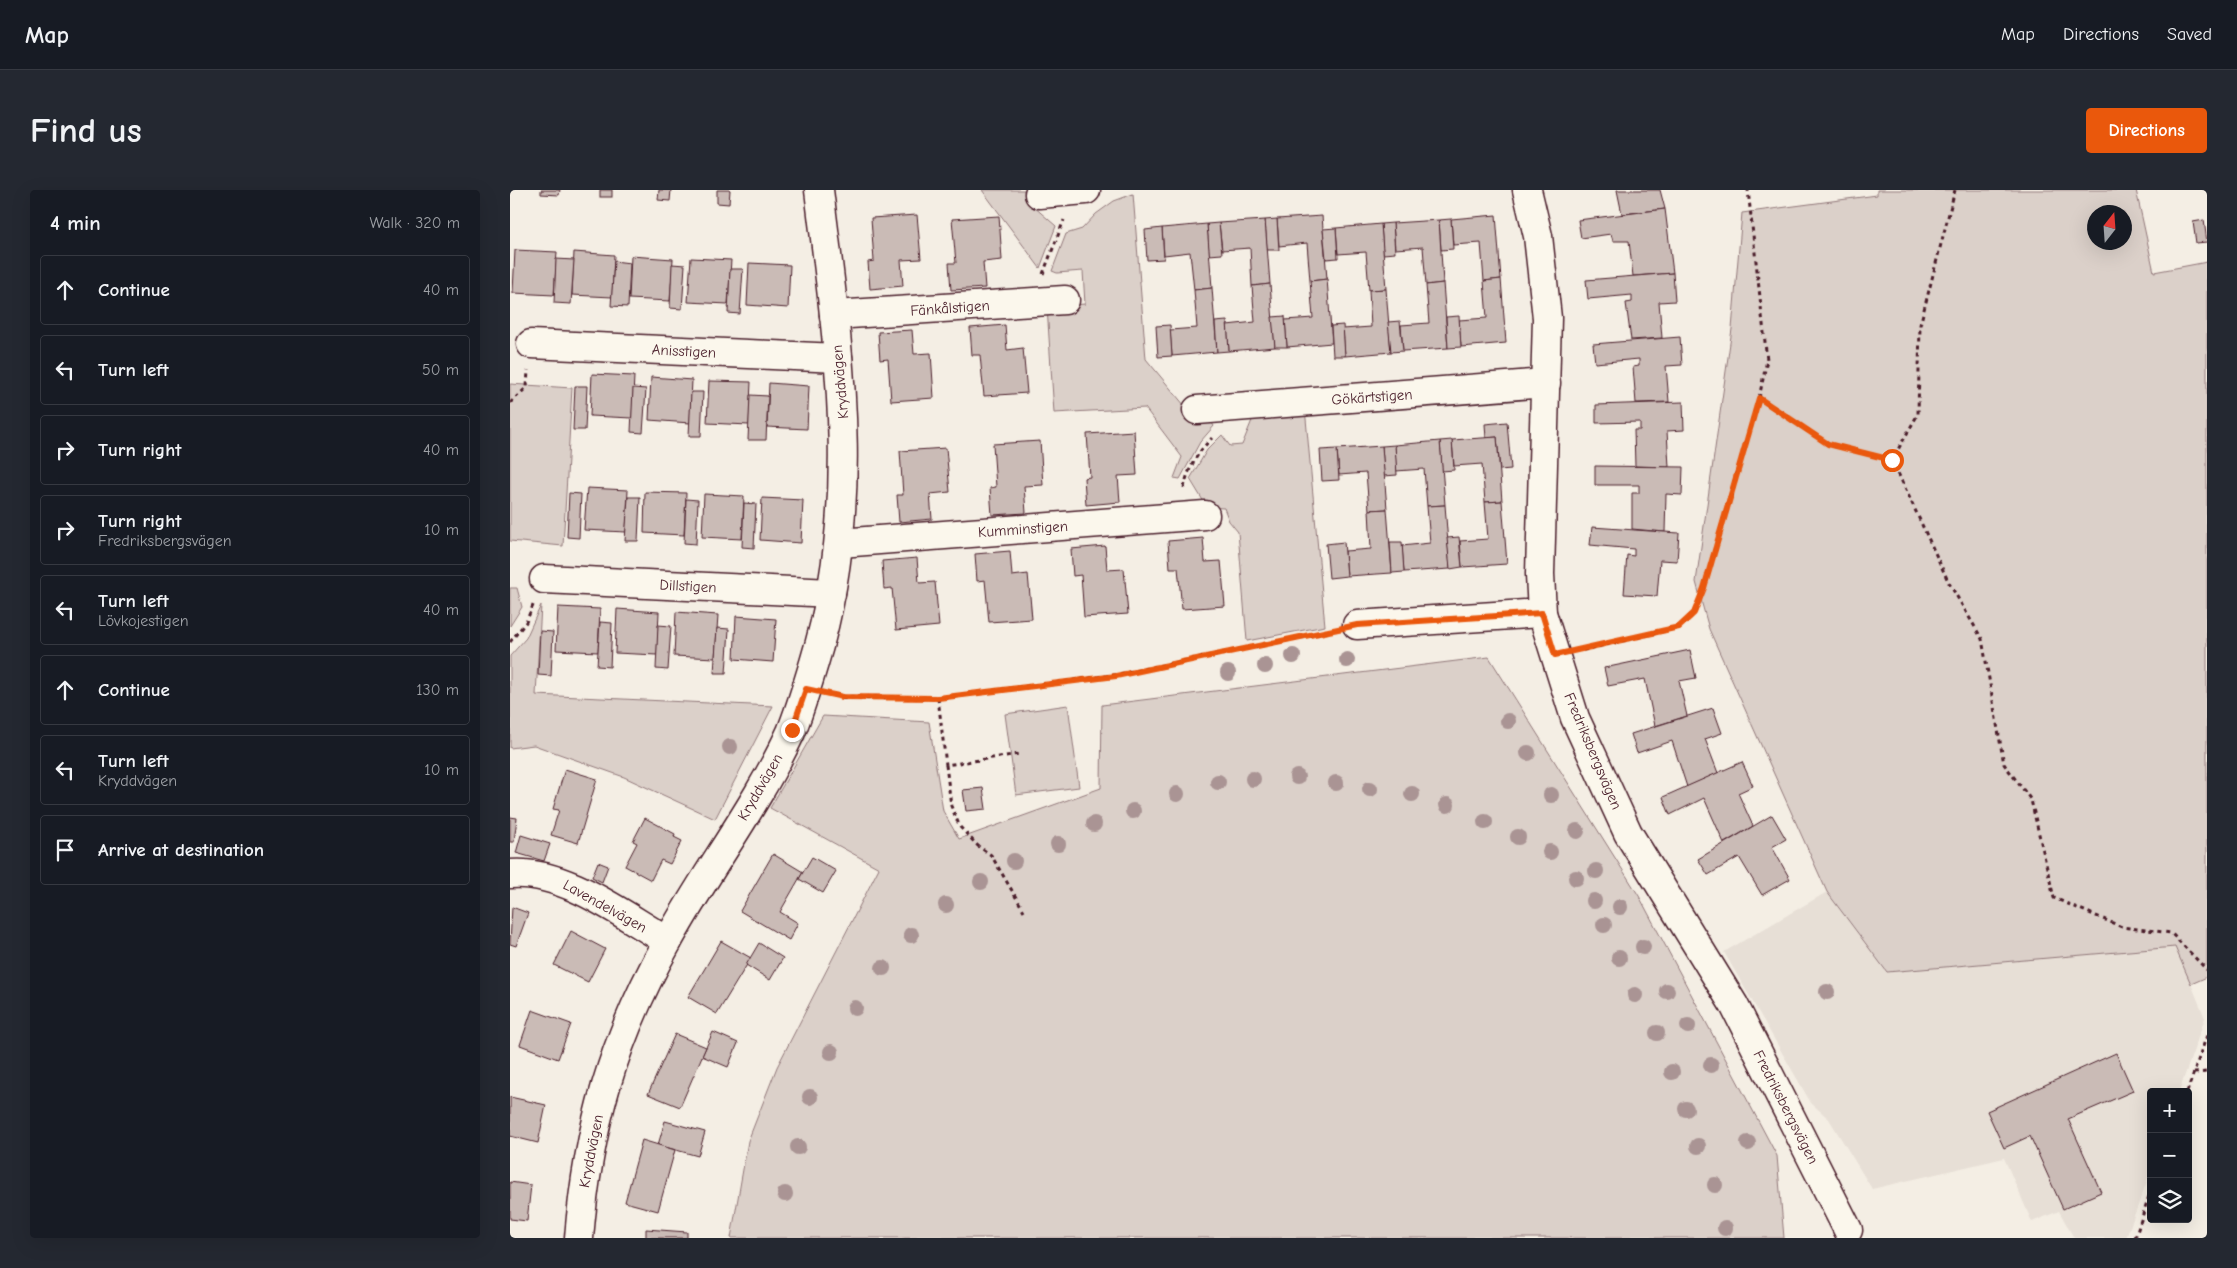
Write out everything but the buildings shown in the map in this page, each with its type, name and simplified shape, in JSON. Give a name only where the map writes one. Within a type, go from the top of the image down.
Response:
[{"type":"street","name":"Kryddvägen","points":[[579,1238],[589,1149],[602,1097],[622,1035],[668,941],[772,769],[792,730],[822,637],[832,593],[840,543],[844,477],[843,422],[838,358],[819,190]]},
{"type":"street","points":[[1039,194],[1080,190]]},
{"type":"street","name":"Fredriksbergsvägen","points":[[1527,190],[1538,236],[1547,318],[1541,508],[1542,613],[1576,718],[1628,832],[1734,1005],[1848,1230]]},
{"type":"street","name":"Fänkålstigen","points":[[834,315],[1065,300]]},
{"type":"street","name":"Anisstigen","points":[[531,344],[838,358]]},
{"type":"street","name":"Gökärtstigen","points":[[1197,410],[1546,383]]},
{"type":"street","name":"Kumminstigen","points":[[840,543],[1205,515]]},
{"type":"street","name":"Dillstigen","points":[[544,579],[832,593]]},
{"type":"street","points":[[1357,625],[1542,613]]},
{"type":"street","name":"Lavendelvägen","points":[[510,874],[533,874],[567,883],[668,941]]},
{"type":"path","points":[[1032,303],[1080,190]]},
{"type":"path","points":[[1555,655],[1679,627],[1694,613],[1704,588],[1759,398],[1767,360],[1748,190]]},
{"type":"path","points":[[1892,460],[1918,414],[1920,326],[1955,190]]},
{"type":"path","points":[[510,402],[527,387],[531,344]]},
{"type":"path","points":[[1759,398],[1828,444],[1892,460]]},
{"type":"path","points":[[1178,517],[1186,476],[1200,450],[1217,432],[1230,408]]},
{"type":"path","points":[[1892,460],[1949,584],[1982,639],[2004,764],[2031,800],[2054,898],[2122,926],[2171,933],[2207,970]]},
{"type":"path","points":[[510,642],[526,622],[544,579]]},
{"type":"path","points":[[806,689],[843,697],[938,698],[1116,676],[1357,625]]},
{"type":"path","points":[[938,698],[951,806],[960,827],[978,846],[991,856],[1024,911]]},
{"type":"path","points":[[946,766],[1019,754]]},
{"type":"path","points":[[2188,1088],[2207,1035]]},
{"type":"path","points":[[2194,1073],[2207,1072]]},
{"type":"path","points":[[2135,1238],[2147,1202]]},
{"type":"shaded area","points":[[982,190],[1024,190],[1025,199],[1056,226],[1040,268]]},
{"type":"shaded area","points":[[1877,190],[2136,190],[2154,272],[2207,262],[2207,977],[2191,984],[2175,947],[1887,972],[1827,892],[1709,629],[1696,582],[1732,329],[1742,213],[1877,195]]},
{"type":"shaded area","points":[[1133,194],[1146,359],[1194,417],[1207,416],[1214,426],[1200,442],[1180,479],[1174,478],[1182,457],[1145,408],[1054,413],[1047,307],[1085,304],[1083,271],[1057,273],[1052,271],[1066,234],[1082,229],[1096,214],[1114,201]]},
{"type":"shaded area","points":[[510,384],[572,388],[563,546],[510,541]]},
{"type":"shaded area","points":[[1305,408],[1325,626],[1247,641],[1238,532],[1229,521],[1224,508],[1207,507],[1190,479],[1207,450],[1222,435],[1230,446],[1242,445],[1255,413]]},
{"type":"shaded area","points":[[510,588],[517,588],[522,607],[510,626]]},
{"type":"shaded area","points":[[541,605],[536,695],[773,706],[715,819],[624,777],[534,745],[510,748],[510,656],[526,638]]},
{"type":"shaded area","points":[[1489,657],[1639,896],[1777,1156],[1784,1238],[731,1238],[748,1141],[777,1067],[879,868],[770,808],[823,716],[929,722],[943,811],[959,839],[1101,788],[1102,705]]},
{"type":"shaded area","points":[[1068,705],[1079,787],[1016,795],[1005,714]]},
{"type":"shaded area","points":[[1827,892],[1887,972],[2176,947],[2205,1018],[2180,1088],[2147,1088],[2147,1181],[2126,1238],[2074,1238],[2059,1211],[2032,1222],[2004,1158],[1872,1189],[1829,1119],[1811,1103],[1724,952]]},
{"type":"route","points":[[792,730],[806,689],[843,697],[938,698],[1116,676],[1357,625],[1542,613],[1555,655],[1648,636],[1679,627],[1694,613],[1704,588],[1759,398],[1828,444],[1892,460]]}]
